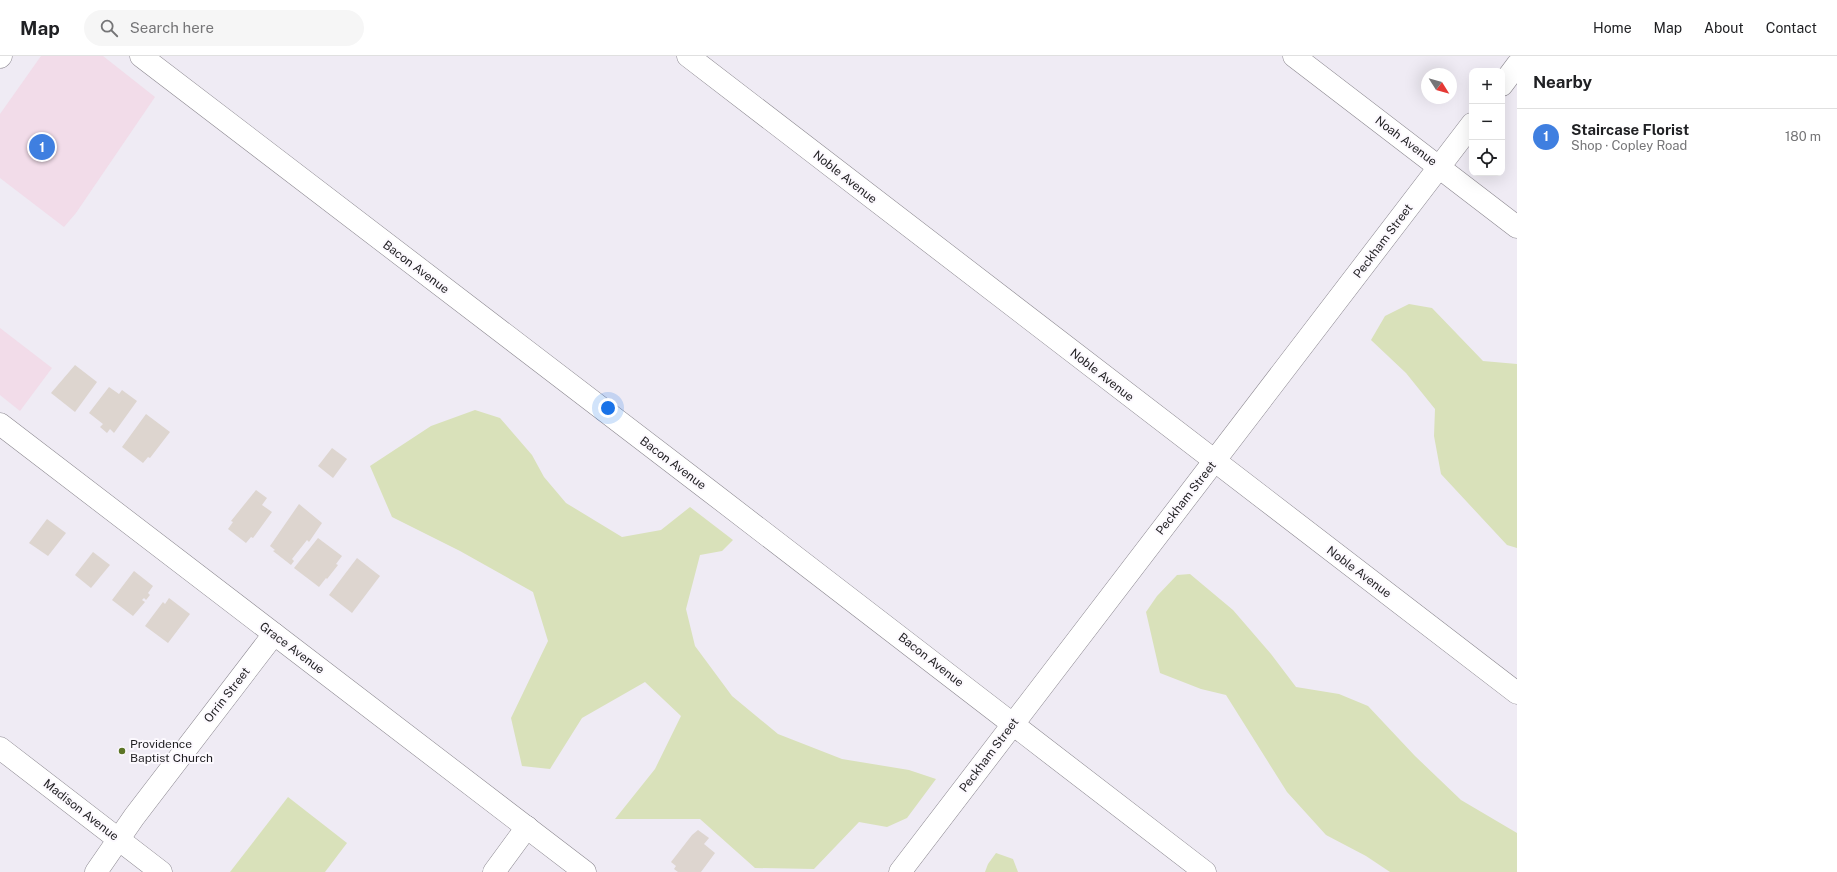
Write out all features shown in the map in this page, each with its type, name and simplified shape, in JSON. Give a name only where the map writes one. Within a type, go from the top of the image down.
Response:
[{"type":"street","name":"Bacon Avenue","points":[[141,56],[1013,723],[1205,872]]},
{"type":"street","name":"Noble Avenue","points":[[688,56],[1517,693]]},
{"type":"street","name":"Noah Avenue","points":[[1294,56],[1517,227]]},
{"type":"street","points":[[1505,81],[1517,65]]},
{"type":"street","name":"Peckham Street","points":[[900,872],[1469,128]]},
{"type":"street","name":"Grace Avenue","points":[[0,424],[585,872]]},
{"type":"street","name":"Orrin Street","points":[[96,872],[119,839],[274,634]]},
{"type":"street","name":"Madison Avenue","points":[[0,748],[161,872]]},
{"type":"street","points":[[494,872],[527,827]]},
{"type":"shaded area","points":[[41,56],[103,56],[155,97],[76,213],[64,227],[0,178],[0,114]]},
{"type":"shaded area","points":[[0,328],[52,368],[20,411],[0,395]]},
{"type":"green space","points":[[1409,304],[1432,308],[1483,361],[1517,364],[1517,548],[1507,545],[1441,474],[1434,436],[1435,409],[1406,373],[1371,340],[1385,316]]},
{"type":"green space","points":[[475,410],[500,418],[532,455],[544,477],[566,503],[622,537],[661,530],[690,507],[733,540],[722,551],[700,555],[686,609],[695,646],[732,696],[778,734],[842,759],[909,770],[936,779],[907,818],[887,827],[859,822],[814,869],[755,868],[700,819],[615,819],[655,769],[681,716],[645,682],[582,718],[550,769],[522,766],[511,718],[548,641],[533,592],[460,551],[392,517],[370,466],[431,426]]},
{"type":"green space","points":[[1190,574],[1233,610],[1271,654],[1296,687],[1339,694],[1368,706],[1415,756],[1461,800],[1517,833],[1517,872],[1390,872],[1366,856],[1326,835],[1287,792],[1226,695],[1201,689],[1160,673],[1146,612],[1157,596],[1177,575]]},
{"type":"green space","points":[[288,797],[347,843],[325,872],[230,872]]},
{"type":"green space","points":[[996,853],[1013,859],[1018,872],[985,872],[988,864]]},
{"type":"building","points":[[75,365],[97,382],[75,412],[51,393]]},
{"type":"building","points":[[109,387],[119,394],[122,390],[137,401],[114,433],[110,429],[107,433],[100,427],[103,424],[89,413]]},
{"type":"building","points":[[146,414],[170,432],[150,458],[148,457],[143,463],[122,447]]},
{"type":"building","points":[[332,448],[347,459],[333,478],[318,466]]},
{"type":"building","points":[[256,490],[267,498],[262,505],[272,512],[253,538],[251,537],[246,543],[228,529],[233,522],[231,521]]},
{"type":"building","points":[[299,504],[322,523],[309,542],[307,540],[292,559],[294,561],[291,565],[273,551],[275,550],[270,546]]},
{"type":"building","points":[[47,519],[66,533],[48,556],[29,543]]},
{"type":"building","points":[[318,538],[342,556],[336,564],[338,565],[319,587],[294,568]]},
{"type":"building","points":[[93,552],[110,565],[91,588],[75,575]]},
{"type":"building","points":[[357,558],[380,576],[352,613],[329,595]]},
{"type":"building","points":[[134,571],[153,586],[148,593],[150,595],[146,600],[144,598],[142,600],[145,602],[133,616],[112,600]]},
{"type":"building","points":[[169,598],[190,614],[168,643],[145,626],[163,602],[165,604]]},
{"type":"building","points":[[698,830],[709,838],[704,844],[715,853],[701,872],[678,872],[674,869],[676,866],[671,862],[692,835]]},
{"type":"place","name":"Staircase Florist","points":[[42,147]]},
{"type":"place","name":"Providence Baptist Church","points":[[122,751]]}]
